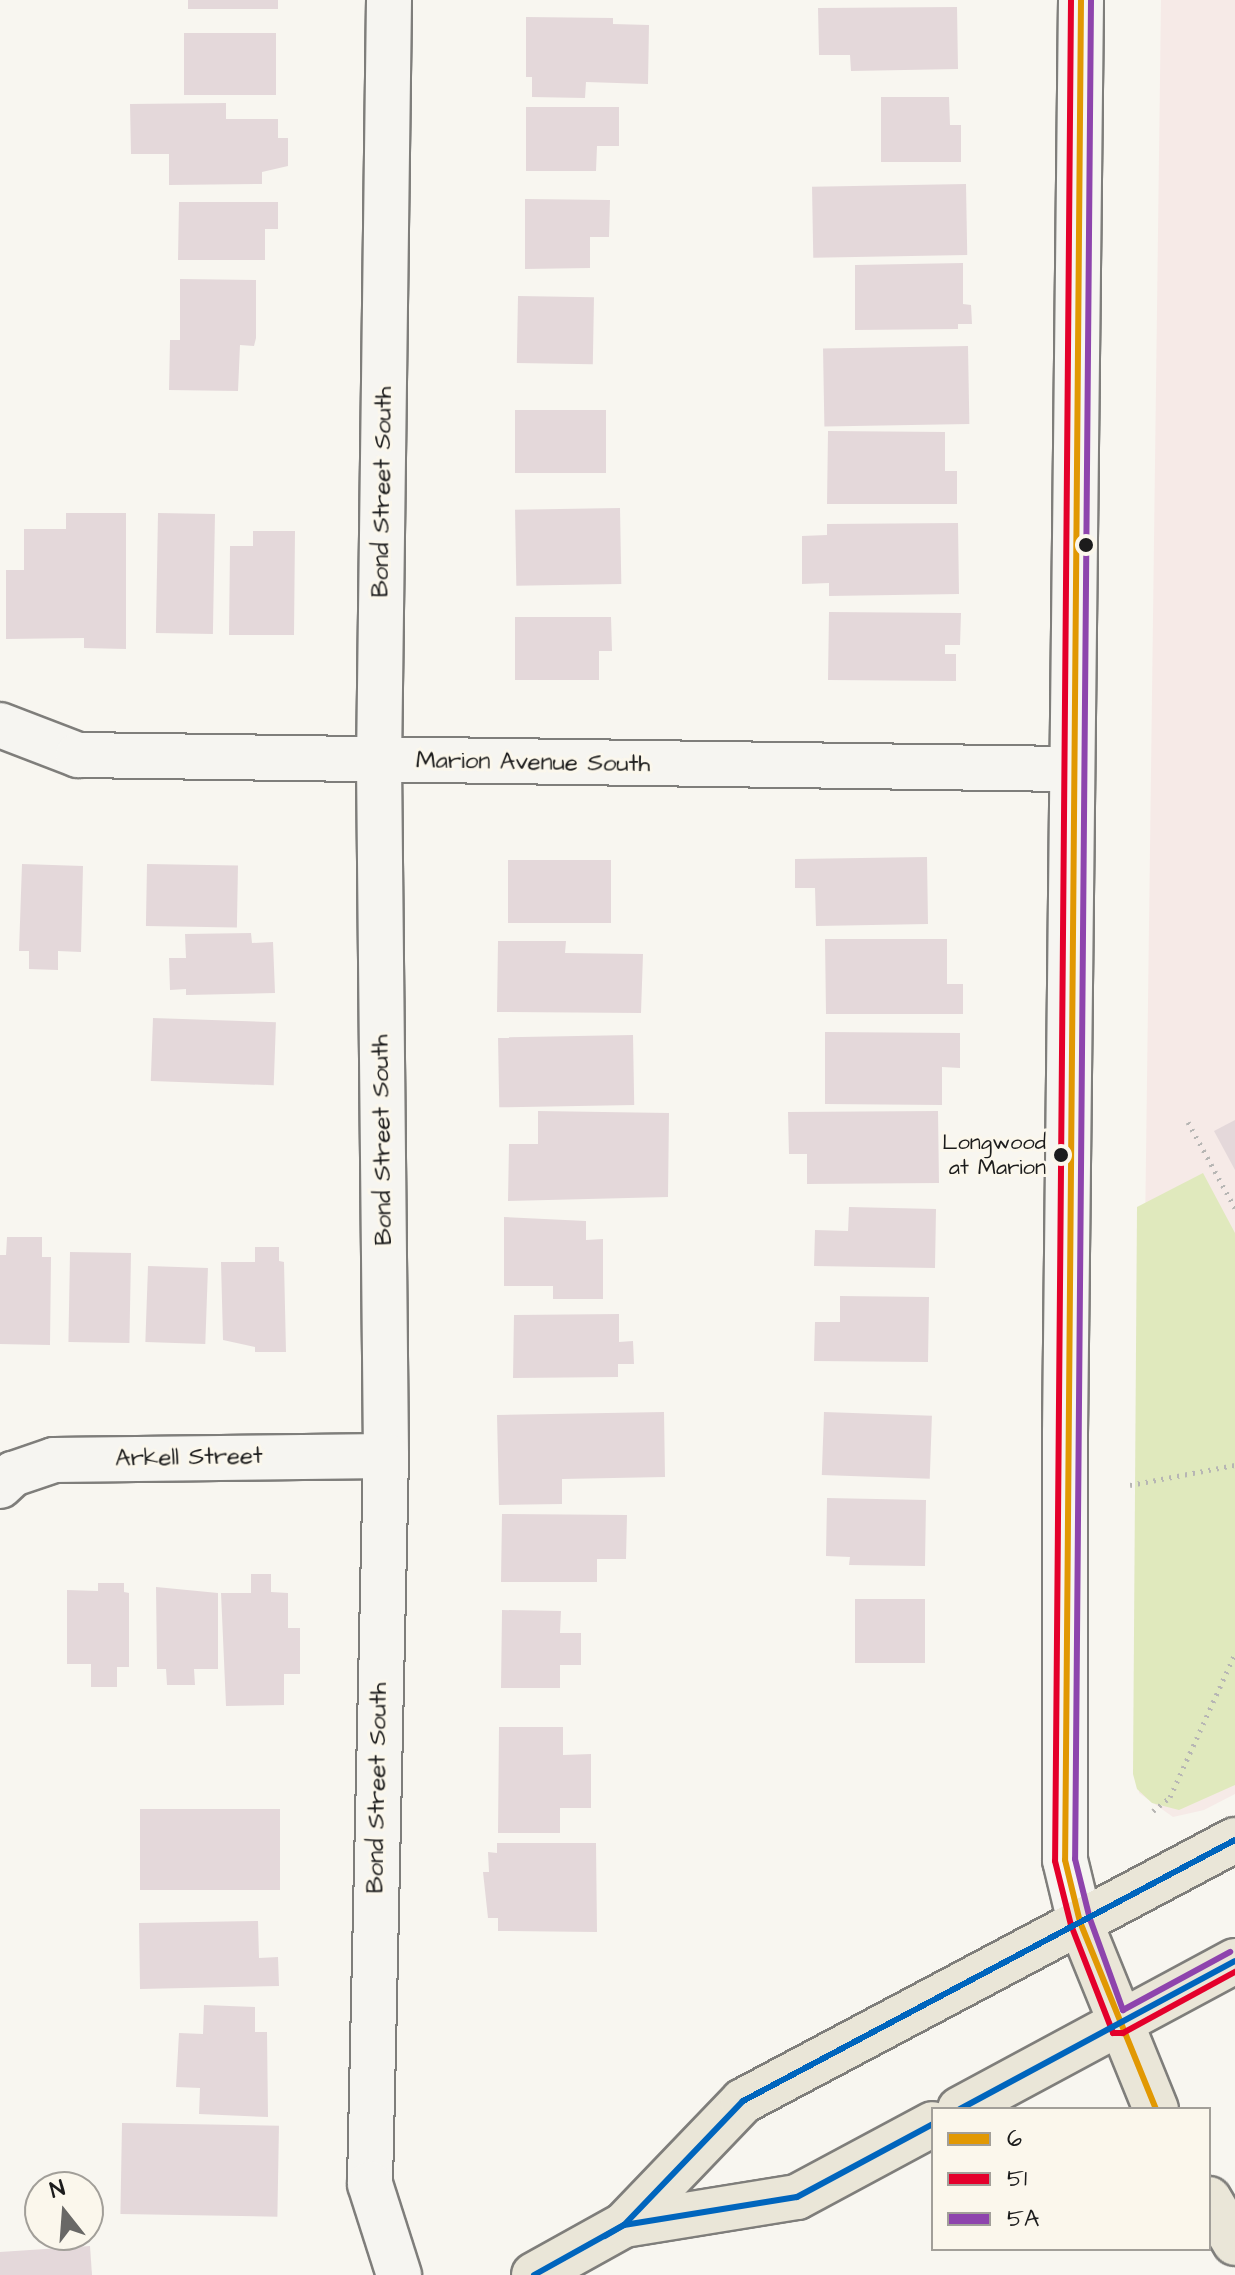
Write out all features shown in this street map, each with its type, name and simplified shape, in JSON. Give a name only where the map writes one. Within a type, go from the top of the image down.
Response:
[{"type":"main road","points":[[534,2275],[624,2225],[743,2101],[1235,1840]]},
{"type":"main road","points":[[1080,1922],[1118,2024],[1155,2107]]},
{"type":"main road","points":[[964,2107],[1235,1961]]},
{"type":"main road","points":[[624,2225],[797,2197],[931,2125]]},
{"type":"main road","points":[[1211,2202],[1235,2243]]},
{"type":"street","name":"Bond Street South","points":[[389,0],[379,762],[386,1456],[370,2184],[399,2275]]},
{"type":"street","points":[[1080,1922],[1065,1860],[1081,0]]},
{"type":"street","name":"Marion Avenue South","points":[[0,725],[78,755],[379,762],[1072,769]]},
{"type":"street","name":"Arkell Street","points":[[0,1486],[13,1474],[54,1460],[386,1456]]},
{"type":"path","points":[[1188,1122],[1235,1208]]},
{"type":"path","points":[[1130,1485],[1235,1465]]},
{"type":"path","points":[[1153,1811],[1170,1797],[1235,1654]]},
{"type":"shaded area","points":[[1161,0],[1235,0],[1235,1794],[1204,1810],[1173,1817],[1139,1793],[1138,1772]]},
{"type":"green space","points":[[1203,1173],[1235,1233],[1235,1785],[1179,1810],[1152,1803],[1137,1789],[1133,1774],[1137,1207]]},
{"type":"building","points":[[188,0],[278,0],[278,9],[188,9]]},
{"type":"building","points":[[957,7],[958,69],[851,71],[850,55],[819,55],[818,8]]},
{"type":"building","points":[[526,17],[613,18],[613,24],[649,25],[648,84],[586,82],[585,98],[532,97],[532,77],[526,77]]},
{"type":"building","points":[[184,33],[276,33],[276,95],[184,95]]},
{"type":"building","points":[[881,97],[949,97],[950,125],[961,125],[961,162],[881,162]]},
{"type":"building","points":[[226,103],[226,119],[278,119],[278,138],[288,138],[288,166],[262,172],[262,184],[169,185],[169,154],[131,154],[130,104]]},
{"type":"building","points":[[526,107],[619,107],[619,146],[597,146],[596,171],[526,171]]},
{"type":"building","points":[[966,184],[967,255],[813,258],[812,187]]},
{"type":"building","points":[[525,199],[610,200],[609,237],[590,237],[590,268],[525,269]]},
{"type":"building","points":[[179,202],[278,202],[278,229],[265,229],[265,260],[178,260]]},
{"type":"building","points":[[963,263],[963,304],[971,305],[972,324],[958,324],[958,329],[855,330],[855,265]]},
{"type":"building","points":[[180,279],[256,280],[256,338],[254,346],[240,345],[238,391],[169,390],[170,340],[180,340]]},
{"type":"building","points":[[518,296],[594,297],[593,364],[517,363]]},
{"type":"building","points":[[968,346],[969,424],[824,427],[823,349]]},
{"type":"building","points":[[515,410],[606,410],[606,473],[515,473]]},
{"type":"building","points":[[828,431],[945,432],[945,471],[957,471],[957,504],[827,504]]},
{"type":"building","points":[[620,508],[621,584],[516,586],[515,510]]},
{"type":"building","points":[[66,513],[126,513],[126,649],[84,648],[84,638],[6,639],[6,570],[24,570],[24,529],[66,529]]},
{"type":"building","points":[[158,513],[215,514],[213,634],[156,633]]},
{"type":"building","points":[[958,523],[959,594],[829,596],[829,583],[802,584],[802,536],[827,535],[827,524]]},
{"type":"building","points":[[253,531],[295,531],[294,635],[229,635],[230,546],[253,546]]},
{"type":"building","points":[[829,612],[961,613],[960,645],[945,645],[945,654],[956,654],[956,681],[828,680]]},
{"type":"building","points":[[515,617],[611,617],[612,651],[599,651],[599,680],[515,680]]},
{"type":"building","points":[[927,857],[928,924],[816,926],[815,888],[795,888],[795,859]]},
{"type":"building","points":[[508,860],[611,860],[611,923],[508,923]]},
{"type":"building","points":[[22,864],[83,866],[81,952],[58,951],[58,970],[29,969],[29,951],[19,951]]},
{"type":"building","points":[[147,864],[238,866],[237,928],[146,926]]},
{"type":"building","points":[[251,933],[252,943],[273,942],[275,993],[186,995],[186,989],[170,990],[169,958],[186,958],[185,934]]},
{"type":"building","points":[[825,939],[947,939],[947,984],[963,984],[963,1014],[826,1014]]},
{"type":"building","points":[[498,941],[566,941],[565,953],[643,954],[641,1013],[497,1012]]},
{"type":"building","points":[[153,1018],[276,1022],[274,1085],[151,1081]]},
{"type":"building","points":[[825,1032],[960,1033],[960,1068],[942,1067],[942,1105],[825,1104]]},
{"type":"building","points":[[633,1035],[634,1105],[499,1107],[498,1037]]},
{"type":"building","points":[[538,1111],[669,1113],[668,1197],[508,1201],[509,1144],[538,1144]]},
{"type":"building","points":[[938,1111],[939,1183],[807,1184],[807,1154],[789,1154],[788,1112]]},
{"type":"building","points":[[1235,1120],[1235,1170],[1214,1131]]},
{"type":"building","points":[[849,1207],[936,1209],[935,1268],[814,1266],[815,1230],[848,1231]]},
{"type":"building","points":[[504,1217],[586,1221],[586,1240],[603,1239],[603,1299],[553,1299],[553,1286],[504,1286]]},
{"type":"building","points":[[7,1237],[42,1237],[42,1257],[51,1257],[50,1345],[0,1344],[0,1255],[6,1255]]},
{"type":"building","points":[[255,1247],[279,1247],[279,1261],[284,1262],[286,1352],[255,1352],[255,1347],[223,1340],[221,1262],[255,1262]]},
{"type":"building","points":[[70,1252],[131,1253],[129,1343],[68,1342]]},
{"type":"building","points":[[148,1266],[208,1268],[205,1344],[145,1342]]},
{"type":"building","points":[[840,1296],[929,1297],[928,1362],[814,1361],[815,1322],[840,1322]]},
{"type":"building","points":[[619,1314],[619,1342],[633,1341],[634,1364],[618,1364],[618,1377],[513,1378],[514,1315]]},
{"type":"building","points":[[664,1412],[665,1477],[562,1479],[562,1504],[499,1505],[497,1415]]},
{"type":"building","points":[[824,1412],[932,1416],[930,1479],[822,1475]]},
{"type":"building","points":[[827,1498],[926,1500],[925,1566],[849,1565],[850,1557],[826,1556]]},
{"type":"building","points":[[502,1514],[627,1515],[626,1559],[597,1559],[597,1582],[501,1582]]},
{"type":"building","points":[[251,1574],[271,1574],[271,1592],[288,1593],[288,1628],[300,1628],[300,1674],[284,1674],[284,1705],[226,1706],[221,1593],[251,1593]]},
{"type":"building","points":[[98,1583],[124,1583],[124,1592],[129,1593],[129,1667],[117,1667],[117,1687],[91,1687],[91,1664],[67,1664],[67,1590],[98,1591]]},
{"type":"building","points":[[156,1587],[218,1593],[218,1669],[194,1669],[195,1685],[167,1685],[166,1669],[157,1669]]},
{"type":"building","points":[[855,1599],[925,1599],[925,1663],[855,1663]]},
{"type":"building","points":[[502,1610],[561,1611],[560,1633],[581,1633],[581,1665],[560,1665],[560,1688],[501,1688]]},
{"type":"building","points":[[499,1727],[563,1727],[563,1755],[591,1754],[591,1808],[560,1808],[560,1833],[498,1833]]},
{"type":"building","points":[[140,1809],[280,1809],[280,1890],[140,1890]]},
{"type":"building","points":[[497,1843],[596,1843],[597,1932],[498,1931],[498,1918],[488,1918],[483,1872],[489,1872],[488,1852],[497,1853]]},
{"type":"building","points":[[258,1921],[259,1958],[278,1957],[279,1986],[140,1989],[139,1923]]},
{"type":"building","points":[[204,2005],[255,2007],[255,2032],[267,2032],[268,2117],[199,2114],[200,2088],[176,2087],[179,2033],[203,2034]]},
{"type":"building","points":[[122,2123],[279,2126],[277,2217],[120,2214]]},
{"type":"building","points":[[90,2251],[92,2275],[0,2275],[0,2252]]},
{"type":"transit line","name":"51","points":[[1071,0],[1055,1861],[1071,1925],[1113,2033],[1123,2033],[1235,1972]]},
{"type":"transit line","name":"6","points":[[1081,0],[1065,1860],[1080,1922],[1155,2107]]},
{"type":"transit line","name":"5A","points":[[1091,0],[1075,1859],[1090,1919],[1123,2010],[1230,1952]]},
{"type":"transit line","points":[[534,2275],[624,2225],[743,2101],[1235,1840]]},
{"type":"transit line","points":[[964,2107],[1235,1961]]},
{"type":"transit line","points":[[605,2236],[624,2225],[797,2197],[931,2125]]},
{"type":"place","name":"Longwood at Marion","points":[[1061,1155]]}]
